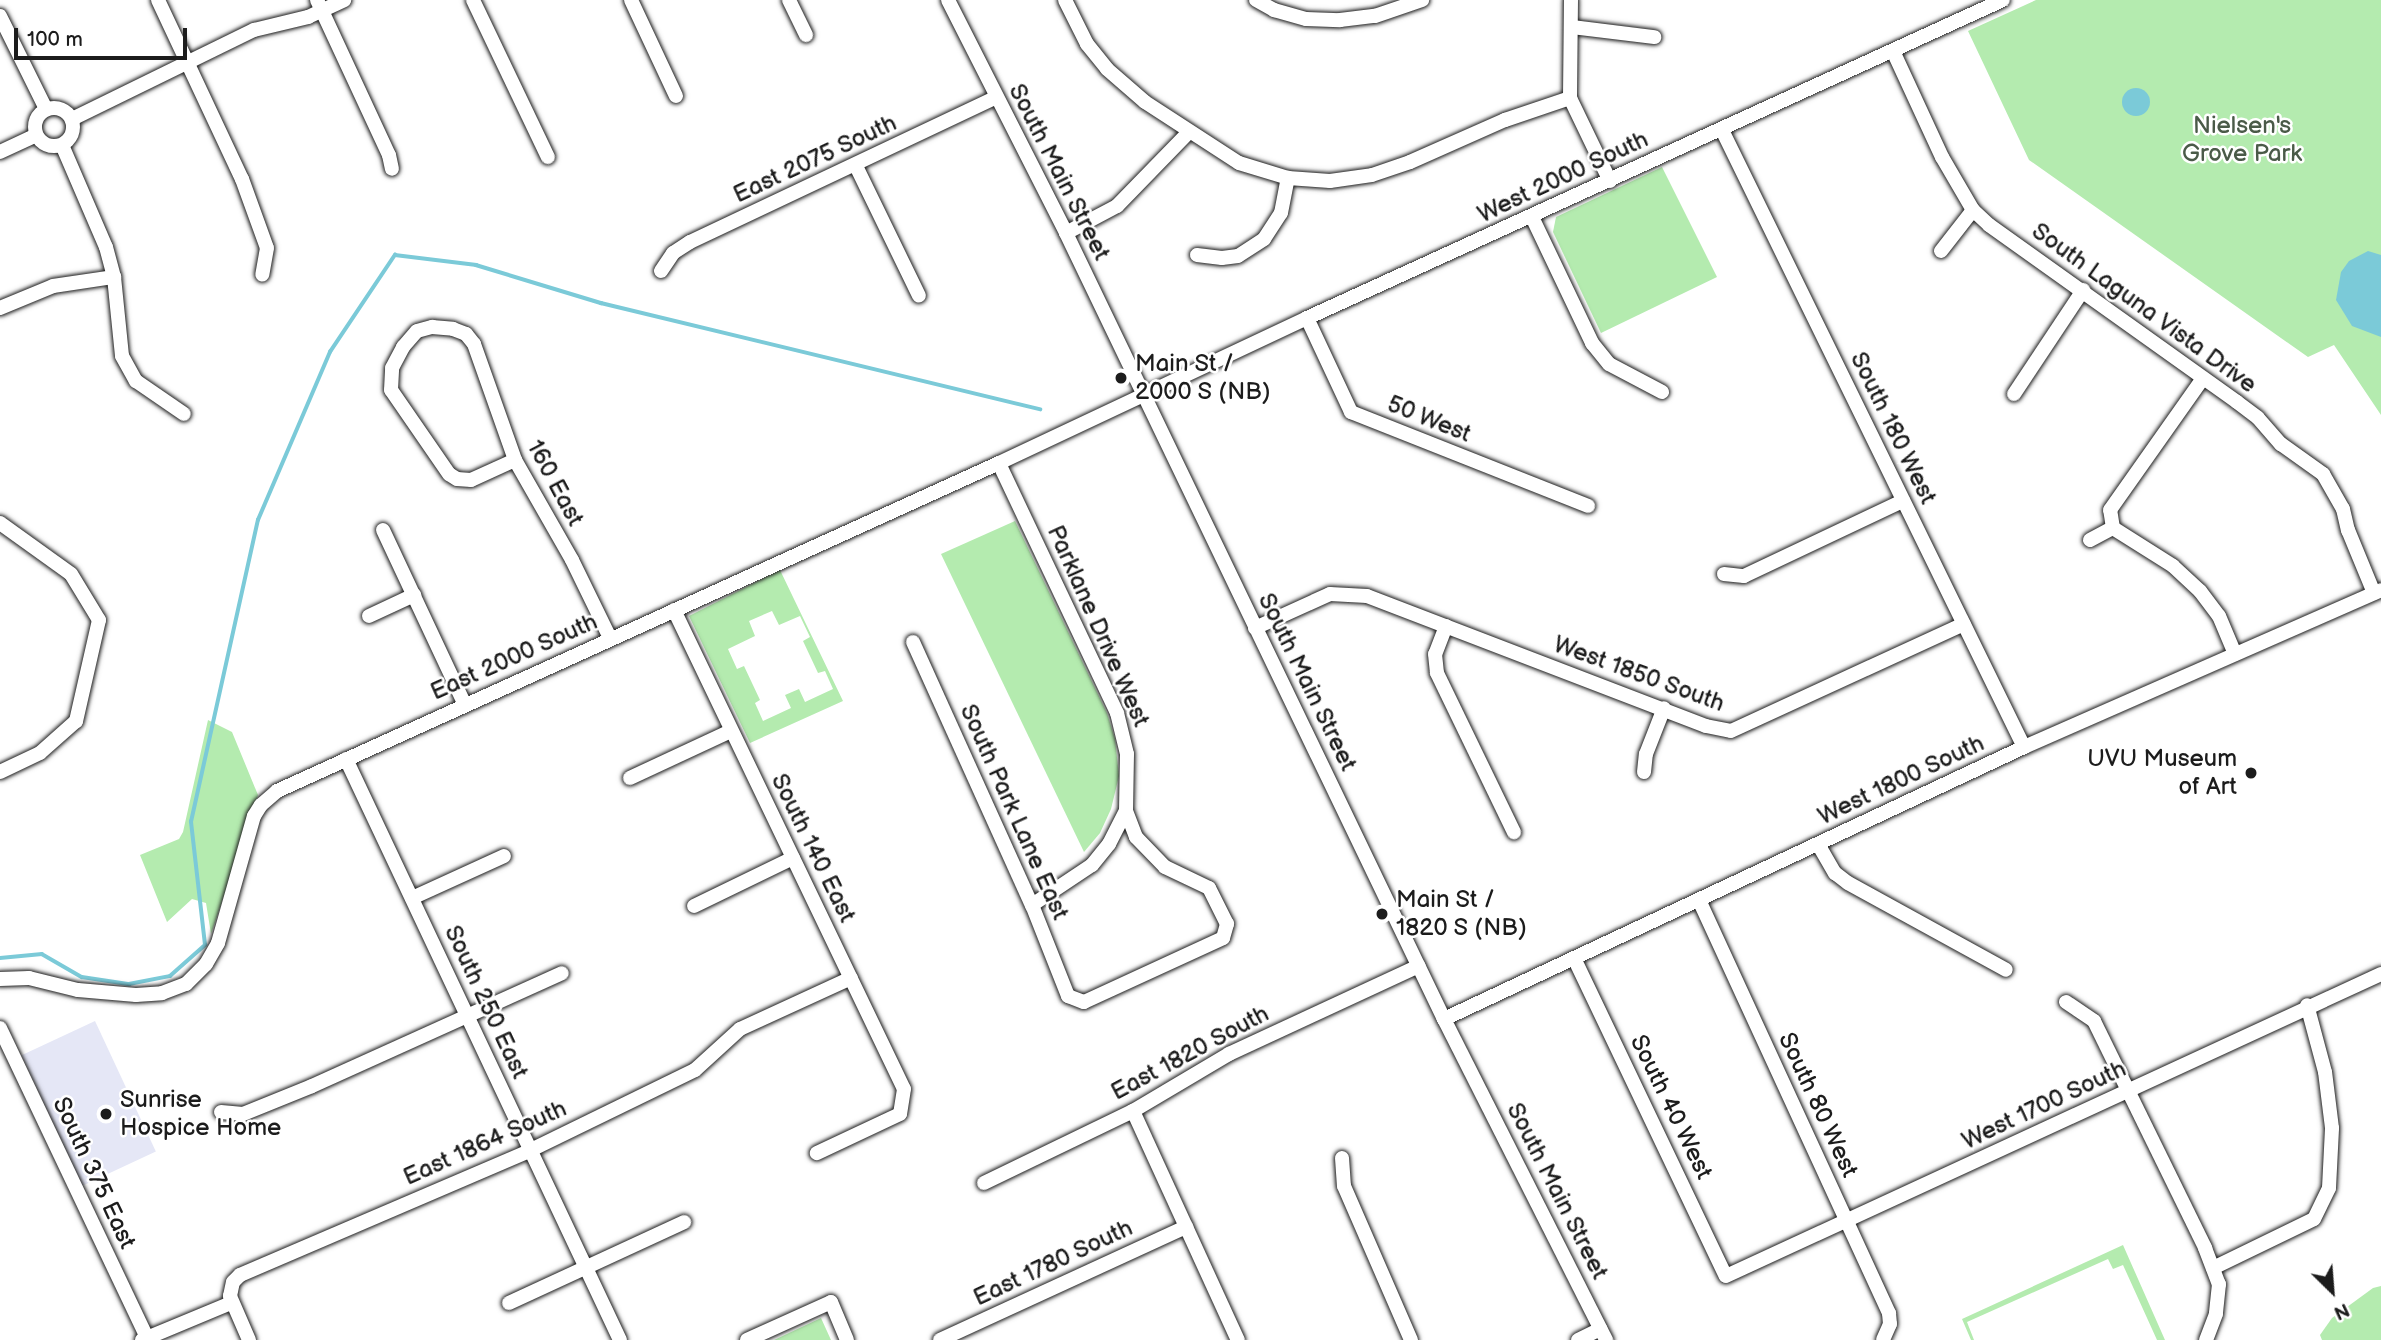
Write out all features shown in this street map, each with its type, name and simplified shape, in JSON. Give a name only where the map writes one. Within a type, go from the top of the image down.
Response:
[{"type":"street","points":[[158,0],[242,179],[267,248],[262,275]]},
{"type":"street","points":[[72,119],[254,30],[319,5],[344,0]]},
{"type":"street","points":[[473,0],[548,157]]},
{"type":"street","points":[[631,0],[676,96]]},
{"type":"street","points":[[789,0],[806,35]]},
{"type":"street","name":"South Main Street","points":[[948,0],[995,99],[1066,233],[1444,1019],[1604,1335]]},
{"type":"street","points":[[1065,0],[1087,44],[1107,69],[1145,102],[1239,163],[1288,178],[1330,181],[1372,175],[1410,162],[1505,120],[1570,98]]},
{"type":"street","points":[[1256,0],[1274,10],[1306,19],[1340,20],[1375,16],[1422,0]]},
{"type":"street","points":[[1572,0],[1570,98],[1610,181]]},
{"type":"street","name":"West 2000 South","points":[[1142,394],[1532,218],[2003,0]]},
{"type":"street","points":[[319,5],[389,155],[392,169]]},
{"type":"street","points":[[0,16],[46,109]]},
{"type":"street","points":[[1572,27],[1654,37]]},
{"type":"street","name":"South Laguna Vista Drive","points":[[1893,51],[1942,157],[1973,210],[1989,225],[2258,418],[2281,444],[2323,474],[2343,509],[2348,530],[2378,592]]},
{"type":"street","name":"East 2075 South","points":[[661,271],[673,253],[690,242],[995,99]]},
{"type":"street","points":[[46,109],[61,109],[72,119],[72,134],[62,145],[47,145],[36,135],[36,120],[46,109]]},
{"type":"street","name":"South 180 West","points":[[1722,130],[2024,747]]},
{"type":"street","points":[[1066,233],[1117,206],[1189,132]]},
{"type":"street","points":[[0,152],[36,135]]},
{"type":"street","points":[[62,145],[106,247],[114,277],[122,356],[136,381],[184,414]]},
{"type":"street","points":[[856,166],[919,296]]},
{"type":"street","points":[[1197,255],[1222,258],[1238,256],[1264,239],[1281,213],[1288,178]]},
{"type":"street","points":[[1941,251],[1973,210]]},
{"type":"street","points":[[1532,218],[1592,343],[1609,364],[1662,393]]},
{"type":"street","points":[[0,308],[53,286],[114,277]]},
{"type":"street","points":[[2014,394],[2083,290]]},
{"type":"street","name":"50 West","points":[[1307,318],[1351,412],[1588,506]]},
{"type":"street","name":"160 East","points":[[515,460],[471,480],[457,479],[449,474],[391,390],[390,378],[396,360],[417,331],[432,327],[453,329],[466,334],[474,344],[515,460],[572,560],[610,638]]},
{"type":"street","points":[[2203,378],[2110,510],[2113,528],[2173,566],[2200,591],[2219,616],[2235,654]]},
{"type":"street","name":"East 2000 South","points":[[0,979],[29,978],[78,990],[136,995],[162,993],[186,984],[206,964],[218,943],[248,832],[261,805],[276,791],[999,464],[1142,394]]},
{"type":"street","name":"Parklane Drive West","points":[[999,464],[1117,713],[1127,754],[1126,811],[1136,836],[1154,858],[1209,888],[1227,924],[1226,934],[1084,1002],[1073,998]]},
{"type":"street","points":[[1724,574],[1744,576],[1903,501]]},
{"type":"street","points":[[0,523],[71,574],[99,621],[76,721],[40,753],[0,772]]},
{"type":"street","points":[[2090,540],[2113,528]]},
{"type":"street","points":[[383,530],[465,705]]},
{"type":"street","name":"West 1800 South","points":[[1444,1019],[2024,747],[2378,592]]},
{"type":"street","name":"West 1850 South","points":[[1255,628],[1330,594],[1367,596],[1706,726],[1731,731],[1964,624]]},
{"type":"street","points":[[369,616],[414,596]]},
{"type":"street","name":"South 140 East","points":[[674,610],[902,1084],[903,1108],[900,1114],[817,1153]]},
{"type":"street","points":[[1446,626],[1435,654],[1437,674],[1514,832]]},
{"type":"street","name":"South Park Lane East","points":[[913,642],[1032,905],[1065,991],[1073,998]]},
{"type":"street","points":[[1644,772],[1646,754],[1664,708]]},
{"type":"street","points":[[630,778],[731,732]]},
{"type":"street","name":"South 250 East","points":[[346,759],[620,1340]]},
{"type":"street","points":[[1032,905],[1092,865],[1109,844],[1126,811]]},
{"type":"street","points":[[1818,844],[1835,873],[1848,883],[2006,970]]},
{"type":"street","points":[[412,898],[504,856]]},
{"type":"street","points":[[694,906],[793,858]]},
{"type":"street","name":"South 80 West","points":[[1699,900],[1889,1313],[1886,1335]]},
{"type":"street","name":"South 40 West","points":[[1574,958],[1726,1276]]},
{"type":"street","name":"East 1820 South","points":[[984,1183],[1133,1111],[1229,1054],[1419,966]]},
{"type":"street","points":[[221,1112],[243,1114],[468,1017],[562,973]]},
{"type":"street","name":"West 1700 South","points":[[1726,1276],[2307,1005],[2381,974]]},
{"type":"street","name":"East 1864 South","points":[[231,1303],[231,1287],[240,1275],[531,1150],[695,1070],[740,1029],[851,978]]},
{"type":"street","points":[[2066,1002],[2094,1021],[2213,1268],[2219,1284],[2216,1314],[2206,1340]]},
{"type":"street","points":[[2213,1268],[2314,1219],[2329,1188],[2331,1116],[2325,1072],[2307,1005]]},
{"type":"street","name":"South 375 East","points":[[0,1028],[144,1339]]},
{"type":"street","points":[[1133,1111],[1238,1340]]},
{"type":"street","points":[[1342,1158],[1344,1186],[1411,1340]]},
{"type":"street","points":[[509,1303],[684,1222]]},
{"type":"street","name":"East 1780 South","points":[[940,1340],[1186,1227]]},
{"type":"street","points":[[144,1339],[231,1303],[249,1340]]},
{"type":"street","points":[[747,1340],[831,1303],[848,1340]]},
{"type":"street","points":[[1578,1340],[1604,1335]]},
{"type":"shaded area","points":[[95,1021],[156,1152],[82,1186],[22,1055]]},
{"type":"green space","name":"Nielsen's Grove Park","points":[[2036,0],[2381,0],[2381,415],[2334,345],[2308,357],[2029,160],[1968,31]]},
{"type":"green space","points":[[1662,167],[1717,277],[1601,333],[1553,232],[1556,217]]},
{"type":"green space","points":[[1015,521],[1107,713],[1115,739],[1119,776],[1111,809],[1100,833],[1084,852],[941,554]]},
{"type":"green space","points":[[780,570],[843,701],[750,743],[689,616]],"holes":[[[772,611],[779,625],[800,616],[810,637],[803,641],[818,673],[825,671],[833,689],[805,702],[799,689],[785,695],[791,708],[763,721],[755,703],[760,700],[744,666],[737,669],[728,649],[755,636],[749,621]]]},
{"type":"green space","points":[[208,720],[232,732],[258,795],[211,934],[206,903],[192,899],[167,922],[140,855],[179,839],[183,832]]},
{"type":"green space","points":[[2123,1245],[2165,1340],[2157,1340],[2123,1265],[2113,1269],[2108,1259],[1967,1322],[1974,1340],[1971,1340],[1962,1319]]},
{"type":"green space","points":[[2381,1286],[2381,1340],[2322,1340],[2320,1335],[2332,1318],[2373,1288]]},
{"type":"green space","points":[[821,1318],[831,1340],[774,1340]]},
{"type":"water","points":[[2136,88],[2146,92],[2150,102],[2146,112],[2136,116],[2126,112],[2122,102],[2126,92]]},
{"type":"water","points":[[2368,251],[2381,255],[2381,337],[2352,326],[2336,300],[2341,272],[2349,261]]},
{"type":"waterway","points":[[0,958],[42,954],[82,977],[129,984],[170,976],[205,945],[191,822],[258,520],[330,352],[395,255],[476,265],[601,303],[1040,409]]},
{"type":"place","name":"Main St / 2000 S (NB)","points":[[1121,378]]},
{"type":"place","name":"UVU Museum of Art","points":[[2251,773]]},
{"type":"place","name":"Main St / 1820 S (NB)","points":[[1382,914]]},
{"type":"place","name":"Sunrise Hospice Home","points":[[106,1114]]}]
